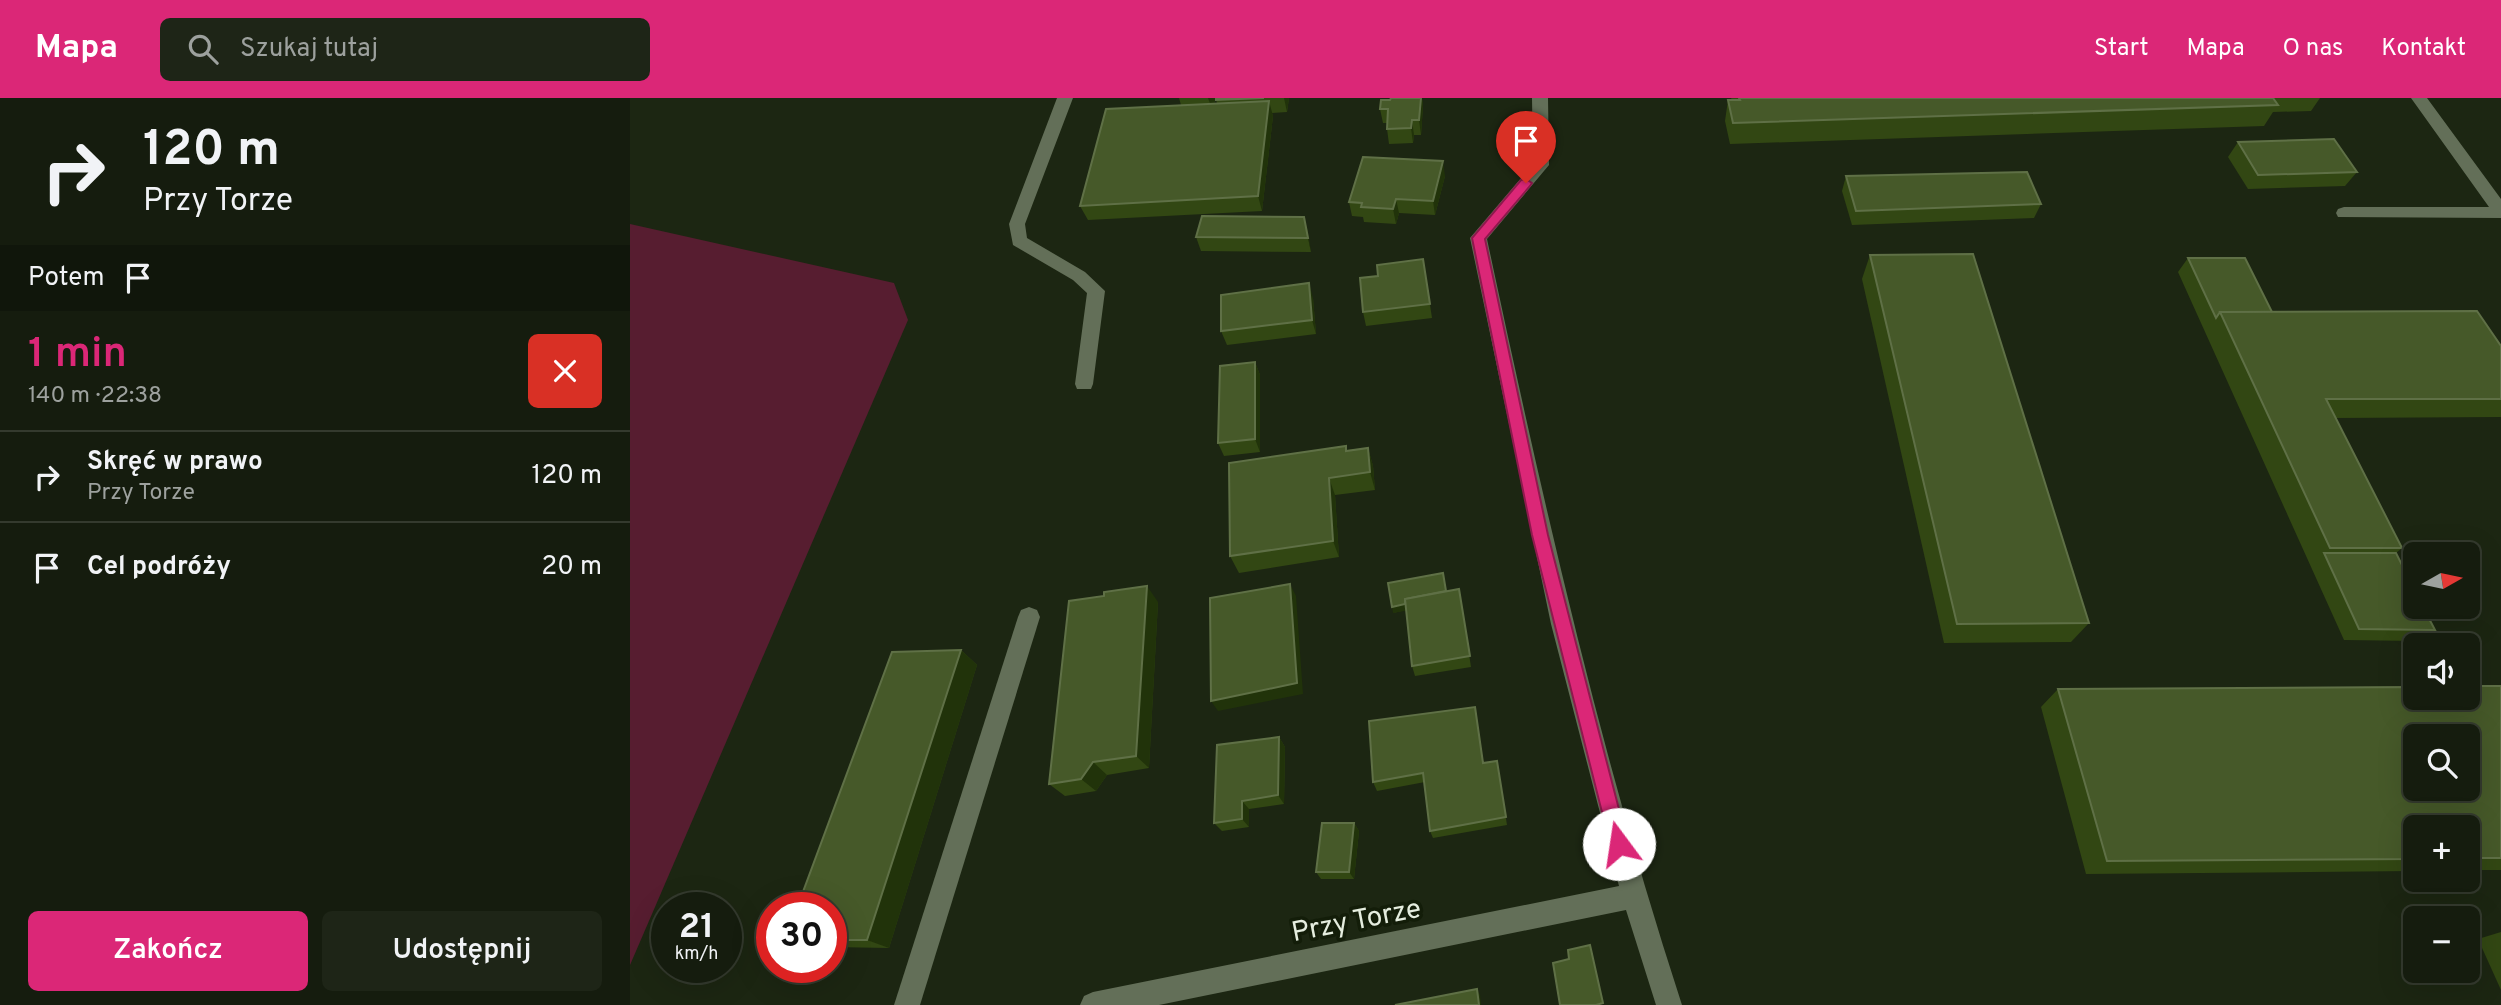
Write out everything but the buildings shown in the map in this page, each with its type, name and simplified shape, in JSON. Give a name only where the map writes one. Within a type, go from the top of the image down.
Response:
[{"type":"street","points":[[1065,98],[1017,223],[1019,241],[1079,276],[1096,290],[1084,384]]},
{"type":"street","points":[[1540,98],[1542,164],[1478,238],[1540,535],[1632,896],[1669,1005]]},
{"type":"street","points":[[2419,98],[2501,211]]},
{"type":"street","points":[[2344,213],[2501,211]]},
{"type":"street","points":[[907,1005],[1029,617]]},
{"type":"street","name":"Przy Torze","points":[[1093,1005],[1632,896]]},
{"type":"shaded area","points":[[630,224],[894,283],[908,320],[661,892],[651,892],[651,916],[630,965]]},
{"type":"route","points":[[1526,183],[1478,238],[1540,535],[1619,844]]}]
